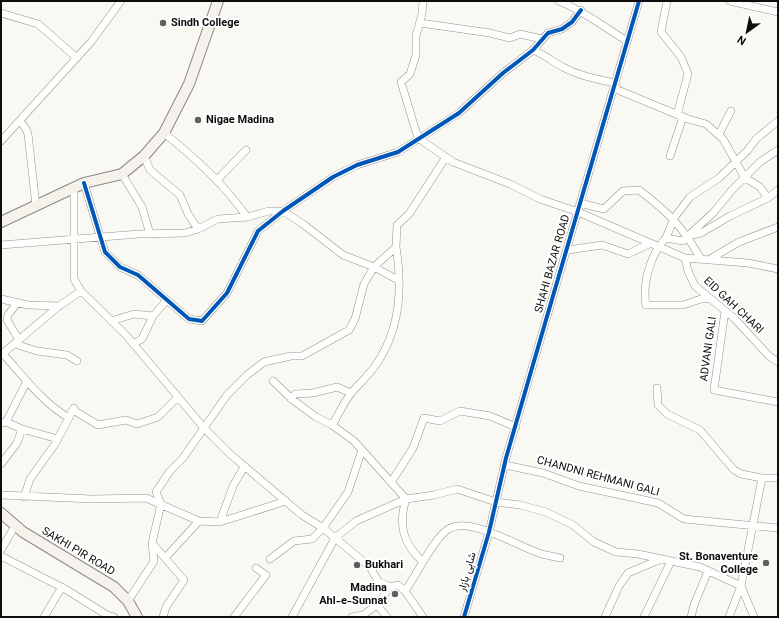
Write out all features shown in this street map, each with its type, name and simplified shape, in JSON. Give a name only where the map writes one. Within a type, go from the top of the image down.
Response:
[{"type":"street","points":[[1,141],[91,42],[121,1]]},
{"type":"street","points":[[1,222],[84,184],[122,174],[144,156],[164,133],[189,84],[218,1]]},
{"type":"street","points":[[423,1],[420,23],[416,36],[416,55],[410,74],[401,82],[418,138],[453,162],[510,184],[540,199],[578,212],[649,244],[658,246],[685,258],[748,262],[778,269]]},
{"type":"street","points":[[559,1],[581,10],[602,26],[627,41]]},
{"type":"street","name":"SHAHI BAZAR ROAD","points":[[489,532],[505,465],[532,368],[568,250],[614,83],[639,1]]},
{"type":"street","points":[[667,1],[661,32],[681,57],[688,74],[670,156]]},
{"type":"street","points":[[730,1],[753,4],[778,12]]},
{"type":"street","points":[[84,184],[105,252],[120,267],[138,275],[166,301],[189,319],[202,322],[227,293],[258,231],[283,211],[333,177],[357,165],[398,152],[458,114],[503,73],[533,50],[548,33],[562,29],[572,22],[581,10]]},
{"type":"street","points":[[1,13],[38,24],[77,58]]},
{"type":"street","points":[[420,23],[490,33],[510,38],[520,34],[542,39]]},
{"type":"street","points":[[533,50],[547,56],[561,67],[614,83],[618,90],[680,116],[706,124],[719,134],[745,178],[760,187],[768,198]]},
{"type":"street","points":[[719,134],[731,111]]},
{"type":"street","points":[[20,121],[28,134],[36,206]]},
{"type":"street","points":[[710,299],[701,299],[683,305],[646,305],[646,279],[658,246],[666,238],[674,218],[690,197],[719,178],[748,150],[756,139],[778,122]]},
{"type":"street","points":[[164,133],[231,194],[247,217]]},
{"type":"street","points":[[217,180],[246,150]]},
{"type":"street","points":[[666,238],[683,242],[714,212],[732,190],[760,162],[778,150]]},
{"type":"street","points":[[144,156],[150,170],[180,195],[188,214],[198,229]]},
{"type":"street","points":[[332,425],[351,394],[375,366],[393,332],[400,307],[398,280],[400,269],[396,247],[397,226],[409,214],[446,157]]},
{"type":"street","points":[[122,174],[142,207],[150,234]]},
{"type":"street","points":[[74,189],[74,279],[81,292],[111,320],[204,428],[244,467],[302,515],[324,528],[370,567],[378,581],[390,588]]},
{"type":"street","points":[[580,203],[604,209],[623,191],[639,190],[674,218],[688,236],[702,259]]},
{"type":"street","points":[[688,236],[701,233],[730,216],[768,198],[778,190]]},
{"type":"street","points":[[1,245],[99,236],[185,233],[198,229],[218,219],[247,217],[269,211],[283,211],[342,255],[374,267],[398,280]]},
{"type":"street","points":[[710,259],[739,242],[778,227]]},
{"type":"street","points":[[568,250],[602,245],[631,254],[649,244]]},
{"type":"street","points":[[128,601],[154,561],[152,543],[161,504],[156,492],[170,471],[183,458],[227,395],[247,375],[264,362],[291,356],[302,356],[349,330],[355,319],[364,284],[374,267],[396,247]]},
{"type":"street","name":"EID GAH CHARI","points":[[685,258],[688,271],[695,286],[726,311],[770,356],[778,362]]},
{"type":"street","points":[[69,418],[56,409],[2,354],[59,306],[81,292]]},
{"type":"street","points":[[1,299],[17,303],[59,306]]},
{"type":"street","points":[[133,344],[142,339],[154,316],[166,301]]},
{"type":"street","points":[[17,303],[8,315],[7,320],[17,342],[37,351],[67,355],[77,361]]},
{"type":"street","name":"ADVANI GALI","points":[[726,311],[714,390],[778,402]]},
{"type":"street","points":[[111,320],[134,314],[154,316]]},
{"type":"street","points":[[27,381],[4,422],[22,429],[58,439]]},
{"type":"street","points":[[273,381],[292,399],[316,417],[332,425],[354,441],[392,481],[406,499]]},
{"type":"street","points":[[292,399],[295,394],[337,387],[351,394]]},
{"type":"street","points":[[657,388],[658,405],[667,414],[700,430],[734,470],[741,474],[762,478],[778,478]]},
{"type":"street","points":[[24,497],[30,479],[58,439],[74,409],[98,425],[126,420],[137,424],[158,417],[178,397]]},
{"type":"street","points":[[392,481],[413,448],[424,418],[440,421],[460,411],[490,416],[516,427]]},
{"type":"street","points":[[1,464],[4,455],[17,443],[22,429]]},
{"type":"street","points":[[270,559],[294,541],[312,539],[324,528],[348,492],[362,450]]},
{"type":"street","name":"CHANDNI REHMANI GALI","points":[[505,465],[543,473],[579,486],[658,503],[684,519],[778,528]]},
{"type":"street","points":[[220,522],[233,486],[244,467]]},
{"type":"street","points":[[729,617],[741,586],[762,478]]},
{"type":"street","points":[[292,617],[335,538],[356,521],[406,499],[457,490],[496,502],[520,505],[546,512],[573,525],[594,542],[616,552],[638,554],[700,567],[741,586],[754,617]]},
{"type":"street","points":[[1,495],[24,497],[146,498],[199,521],[220,522],[286,501]]},
{"type":"street","points":[[406,499],[402,512],[405,539],[412,552],[423,562]]},
{"type":"street","name":"SAKHI PIR ROAD","points":[[1,514],[15,526],[114,587],[128,601],[137,617]]},
{"type":"street","points":[[166,558],[199,521]]},
{"type":"street","points":[[405,591],[445,530],[456,525],[482,529],[537,553],[560,558]]},
{"type":"street","points":[[1,550],[15,526]]},
{"type":"street","name":"شاہی بازار","points":[[464,617],[489,532]]},
{"type":"street","points":[[152,543],[184,580],[166,607],[163,617]]},
{"type":"street","points":[[1,556],[62,587],[107,615],[114,617]]},
{"type":"street","points":[[605,617],[619,586],[628,573],[661,559]]},
{"type":"street","points":[[644,617],[671,561]]},
{"type":"street","points":[[234,617],[266,575],[256,568]]},
{"type":"street","points":[[691,617],[694,605],[708,571]]},
{"type":"street","points":[[352,617],[363,615],[377,605],[390,588],[398,586],[405,591],[423,617]]},
{"type":"street","points":[[44,617],[62,587]]},
{"type":"street","points":[[377,605],[386,617]]},
{"type":"cycle path","points":[[464,617],[489,532],[506,458],[639,1]]},
{"type":"cycle path","points":[[84,183],[105,252],[120,267],[138,275],[189,319],[202,321],[227,293],[258,231],[283,211],[333,177],[357,165],[398,152],[459,113],[503,73],[533,50],[548,33],[562,29],[572,22],[581,10]]},
{"type":"place","name":"Sindh College","points":[[163,23]]},
{"type":"place","name":"Nigae Madina","points":[[198,120]]},
{"type":"place","name":"St. Bonaventure College","points":[[766,563]]},
{"type":"place","name":"Bukhari","points":[[357,565]]},
{"type":"place","name":"Madina Ahl-e-Sunnat","points":[[395,594]]}]
